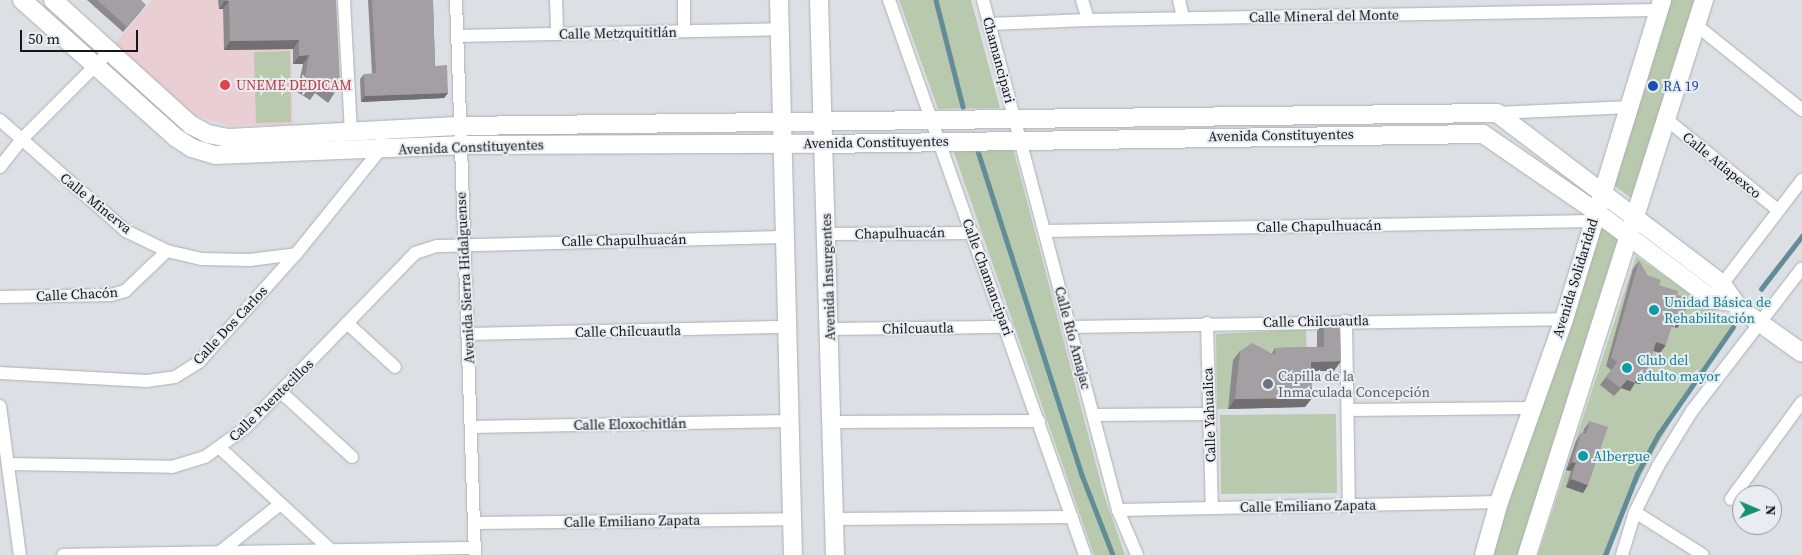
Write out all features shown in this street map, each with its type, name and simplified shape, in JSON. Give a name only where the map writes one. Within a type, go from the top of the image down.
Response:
[{"type":"street","name":"Avenida Constituyentes","points":[[22,0],[175,138],[192,148],[215,155],[380,150],[459,145],[823,144],[1020,138],[1483,134],[1594,216],[1629,238],[1712,298],[1732,302]]},
{"type":"street","name":"Avenida Constituyentes","points":[[53,0],[191,125],[208,134],[229,138],[458,126],[822,123],[1271,114],[1498,113],[1722,284],[1732,302],[1802,353]]},
{"type":"street","points":[[344,0],[351,132]]},
{"type":"street","name":"Avenida Sierra Hidalguense","points":[[456,0],[458,126],[468,334],[475,552]]},
{"type":"street","points":[[556,0],[557,34]]},
{"type":"street","points":[[684,0],[684,32]]},
{"type":"street","points":[[779,0],[793,555]]},
{"type":"street","name":"Avenida Insurgentes","points":[[819,0],[833,422],[835,555]]},
{"type":"street","name":"Calle Chamancipari","points":[[889,0],[973,233],[1085,555]]},
{"type":"street","name":"Chamancipari","points":[[983,0],[1015,119]]},
{"type":"street","points":[[1082,0],[1088,20]]},
{"type":"street","points":[[1179,0],[1183,18]]},
{"type":"street","points":[[1526,555],[1704,0]]},
{"type":"street","name":"Calle Mineral del Monte","points":[[990,24],[1660,5]]},
{"type":"street","name":"Avenida Solidaridad","points":[[1484,555],[1499,502],[1564,319],[1660,5]]},
{"type":"street","points":[[1696,25],[1802,110]]},
{"type":"street","name":"Calle Metzquititlán","points":[[457,36],[780,30]]},
{"type":"street","points":[[0,167],[21,140],[110,52]]},
{"type":"street","points":[[1498,113],[1629,107]]},
{"type":"street","points":[[1271,114],[1271,135]]},
{"type":"street","name":"Calle Río Amajac","points":[[1015,119],[1118,510],[1137,555]]},
{"type":"street","name":"Calle Minerva","points":[[0,120],[126,231],[167,251],[201,260],[250,260],[296,254]]},
{"type":"street","name":"Calle Atlapexco","points":[[1666,120],[1778,210]]},
{"type":"street","points":[[380,150],[382,130]]},
{"type":"street","name":"Calle Dos Carlos","points":[[0,374],[147,382],[175,377],[199,362],[296,254],[380,150]]},
{"type":"street","points":[[1712,298],[1802,180]]},
{"type":"street","name":"Calle Chapulhuacán","points":[[1045,231],[1594,216]]},
{"type":"street","name":"Chapulhuacán","points":[[827,234],[973,233]]},
{"type":"street","name":"Calle Chapulhuacán","points":[[464,243],[785,237]]},
{"type":"street","name":"Calle Puentecillos","points":[[8,464],[172,466],[220,449],[282,393],[415,253],[437,246],[464,243]]},
{"type":"street","name":"Calle Chacón","points":[[0,297],[111,294],[125,291],[167,251]]},
{"type":"street","points":[[1622,555],[1635,512],[1658,466],[1692,411],[1758,322],[1802,268]]},
{"type":"street","name":"Calle Chilcuautla","points":[[1069,327],[1346,320],[1564,319]]},
{"type":"street","points":[[1346,320],[1349,505]]},
{"type":"street","points":[[348,323],[395,367]]},
{"type":"street","name":"Calle Yahualica","points":[[1207,323],[1212,508]]},
{"type":"street","name":"Calle Chilcuautla","points":[[468,334],[787,327]]},
{"type":"street","name":"Chilcuautla","points":[[830,329],[1006,327]]},
{"type":"street","points":[[282,393],[352,457]]},
{"type":"street","points":[[1731,499],[1802,402]]},
{"type":"street","points":[[0,406],[20,555]]},
{"type":"street","points":[[1348,410],[1531,408]]},
{"type":"street","points":[[1094,415],[1209,414]]},
{"type":"street","name":"Calle Eloxochitlán","points":[[471,427],[789,420]]},
{"type":"street","points":[[833,422],[1039,422]]},
{"type":"street","points":[[220,449],[279,505],[332,551]]},
{"type":"street","name":"Calle Emiliano Zapata","points":[[1118,510],[1499,502]]},
{"type":"street","points":[[220,552],[279,505]]},
{"type":"street","points":[[1635,512],[1703,555]]},
{"type":"street","points":[[834,519],[1072,517]]},
{"type":"street","name":"Calle Emiliano Zapata","points":[[474,523],[791,519]]},
{"type":"street","points":[[63,555],[332,551],[475,552]]},
{"type":"shaded area","name":"UNEME DEDICAM","points":[[152,0],[291,0],[293,124],[229,126],[190,114],[114,45]]},
{"type":"green space","points":[[899,0],[971,0],[1000,108],[938,109]]},
{"type":"green space","points":[[1670,0],[1696,0],[1632,199],[1611,183]]},
{"type":"green space","points":[[290,51],[291,122],[256,123],[254,52]]},
{"type":"green space","points":[[1012,144],[1104,495],[1125,555],[1094,555],[952,147]]},
{"type":"green space","points":[[1598,224],[1618,238],[1518,555],[1492,555]]},
{"type":"green space","points":[[1636,256],[1737,326],[1677,411],[1656,448],[1633,491],[1609,555],[1538,555]]},
{"type":"green space","points":[[1306,329],[1307,355],[1269,352],[1234,358],[1228,409],[1217,409],[1216,334]]},
{"type":"green space","points":[[1336,414],[1337,493],[1221,494],[1220,415]]},
{"type":"building","points":[[97,0],[141,0],[146,5],[127,27]]},
{"type":"building","points":[[225,0],[336,0],[340,82],[334,94],[321,85],[316,91],[304,83],[309,55],[299,56],[299,40],[230,41],[229,1]]},
{"type":"building","points":[[372,0],[433,0],[435,66],[447,65],[448,93],[365,96],[364,74],[376,73]]},
{"type":"building","points":[[1639,261],[1647,275],[1661,280],[1659,285],[1678,291],[1677,295],[1689,298],[1683,320],[1674,318],[1666,345],[1656,342],[1645,376],[1638,374],[1635,383],[1627,380],[1620,388],[1606,377],[1617,362],[1611,358]]},
{"type":"building","name":"Capilla de la Inmaculada Concepción","points":[[1340,321],[1341,361],[1311,362],[1312,398],[1235,399],[1240,351],[1252,343],[1275,355],[1275,348],[1324,347],[1324,322]]},
{"type":"building","name":"Albergue","points":[[1590,421],[1608,427],[1588,485],[1571,479],[1576,463],[1572,462],[1581,433],[1586,434]]},
{"type":"waterway","points":[[936,0],[963,107]]},
{"type":"waterway","points":[[977,148],[1082,475],[1113,555]]},
{"type":"waterway","points":[[1761,289],[1802,236]]},
{"type":"waterway","points":[[1605,555],[1637,474],[1658,435],[1733,327]]},
{"type":"place","name":"UNEME DEDICAM","points":[[225,85]]},
{"type":"place","name":"RA 19","points":[[1653,86]]},
{"type":"place","name":"Unidad Básica de Rehabilitación","points":[[1654,310]]},
{"type":"place","name":"Club del adulto mayor","points":[[1627,368]]},
{"type":"place","name":"Capilla de la Inmaculada Concepción","points":[[1268,384]]},
{"type":"place","name":"Albergue","points":[[1583,456]]}]
